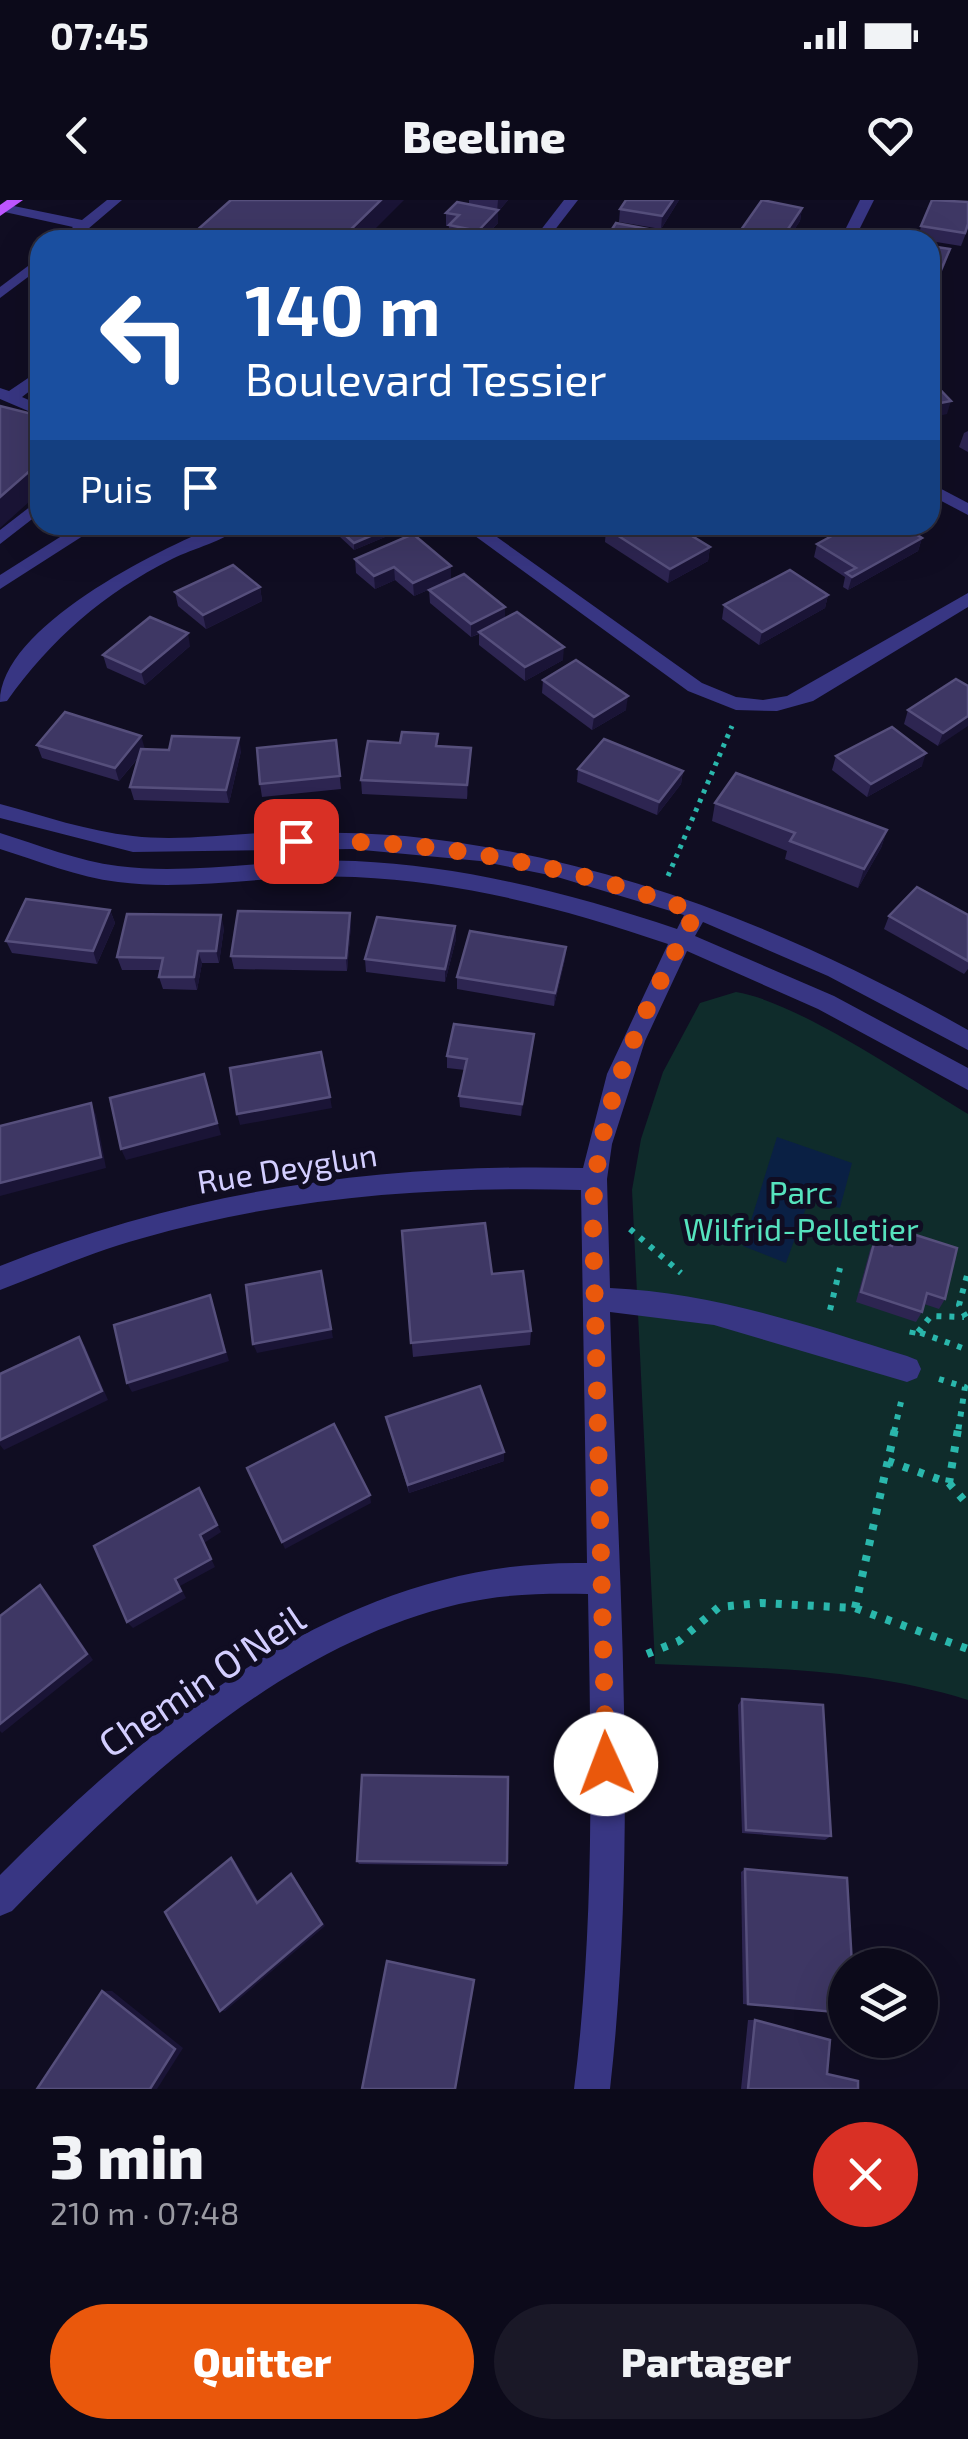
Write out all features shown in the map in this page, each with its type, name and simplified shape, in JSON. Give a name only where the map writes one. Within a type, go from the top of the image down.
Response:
[{"type":"street","points":[[78,230],[116,200]]},
{"type":"street","points":[[548,230],[571,200]]},
{"type":"street","points":[[844,200],[866,202],[852,230]]},
{"type":"street","points":[[7,207],[84,225]]},
{"type":"street","points":[[0,294],[30,270]]},
{"type":"street","points":[[30,381],[6,394],[30,408]]},
{"type":"street","points":[[940,494],[968,510]]},
{"type":"street","points":[[0,540],[30,513]]},
{"type":"street","points":[[3,577],[74,535]]},
{"type":"street","points":[[0,696],[44,639],[102,590],[160,556],[210,535]]},
{"type":"street","points":[[483,535],[694,687],[721,701],[750,708],[780,705],[806,696],[968,599]]},
{"type":"street","points":[[0,811],[93,836],[144,844],[332,840],[441,848],[567,872],[696,912],[823,962],[968,1041]]},
{"type":"street","points":[[0,841],[77,865],[137,875],[328,868],[449,878],[528,893],[682,939],[796,985],[968,1080]]},
{"type":"street","points":[[592,2089],[604,1997],[608,1880],[594,1179],[610,1102],[647,1009],[696,912]]},
{"type":"street","name":"Rue Deyglun","points":[[0,1278],[106,1238],[203,1211],[267,1199],[486,1176],[594,1179]]},
{"type":"street","points":[[594,1298],[654,1300],[700,1309],[907,1369]]},
{"type":"street","name":"Chemin O'Neil","points":[[0,1899],[71,1826],[157,1751],[254,1683],[344,1632],[396,1608],[456,1589],[520,1579],[601,1579]]},
{"type":"path","points":[[668,876],[732,725]]},
{"type":"path","points":[[628,1228],[651,1244],[688,1282]]},
{"type":"path","points":[[829,1311],[840,1268]]},
{"type":"path","points":[[966,1318],[959,1305],[968,1272]]},
{"type":"path","points":[[918,1332],[924,1319],[931,1316],[966,1318]]},
{"type":"path","points":[[855,1608],[913,1330],[968,1350]]},
{"type":"path","points":[[942,1380],[965,1387],[949,1482]]},
{"type":"path","points":[[957,1436],[968,1440]]},
{"type":"path","points":[[888,1462],[949,1482],[968,1506]]},
{"type":"path","points":[[647,1654],[679,1641],[719,1607],[762,1603],[855,1608],[968,1648]]},
{"type":"green space","name":"Parc Wilfrid-Pelletier","points":[[736,992],[790,1010],[822,1026],[968,1114],[968,1700],[891,1681],[852,1676],[655,1664],[632,1190],[641,1139],[663,1072],[700,1003]]},
{"type":"water","points":[[777,1137],[852,1163],[840,1208],[814,1202],[807,1205],[786,1263],[743,1246]]},
{"type":"building","points":[[231,200],[381,200],[350,230],[197,230]]},
{"type":"building","points":[[626,200],[673,200],[662,216],[620,209]]},
{"type":"building","points":[[762,200],[802,208],[787,230],[741,230]]},
{"type":"building","points":[[932,200],[968,202],[965,233],[921,226]]},
{"type":"building","points":[[457,202],[498,210],[479,230],[449,225],[459,215],[446,213]]},
{"type":"building","points":[[616,223],[653,230],[611,230]]},
{"type":"building","points":[[940,248],[950,249],[940,272]]},
{"type":"building","points":[[940,389],[951,401],[940,403]]},
{"type":"building","points":[[0,406],[30,414],[30,471],[0,497]]},
{"type":"building","points":[[345,535],[373,535],[354,543]]},
{"type":"building","points":[[414,535],[451,566],[413,583],[394,567],[374,576],[355,559]]},
{"type":"building","points":[[617,535],[690,535],[710,547],[670,569]]},
{"type":"building","points":[[834,535],[922,538],[852,577],[846,573],[856,568],[817,544]]},
{"type":"building","points":[[233,565],[260,587],[203,615],[175,592]]},
{"type":"building","points":[[790,570],[828,595],[762,632],[724,605]]},
{"type":"building","points":[[464,574],[505,607],[471,624],[429,590]]},
{"type":"building","points":[[517,612],[564,647],[525,667],[479,632]]},
{"type":"building","points":[[150,617],[188,633],[141,672],[103,655]]},
{"type":"building","points":[[576,660],[628,696],[594,717],[543,680]]},
{"type":"building","points":[[956,679],[968,686],[968,716],[943,733],[908,710]]},
{"type":"building","points":[[65,712],[141,736],[115,768],[37,745]]},
{"type":"building","points":[[892,727],[926,753],[871,784],[836,756]]},
{"type":"building","points":[[402,732],[438,734],[436,746],[471,748],[467,785],[361,780],[368,741],[400,743]]},
{"type":"building","points":[[172,736],[239,738],[226,790],[130,787],[141,749],[169,750]]},
{"type":"building","points":[[604,739],[683,771],[659,802],[578,769]]},
{"type":"building","points":[[336,740],[340,776],[260,784],[257,748]]},
{"type":"building","points":[[736,773],[887,830],[864,869],[790,841],[795,833],[715,803]]},
{"type":"building","points":[[917,887],[968,915],[968,961],[889,916]]},
{"type":"building","points":[[26,899],[110,910],[93,951],[6,941]]},
{"type":"building","points":[[238,911],[350,913],[346,958],[231,956]]},
{"type":"building","points":[[127,914],[221,915],[216,951],[198,951],[194,977],[159,977],[163,958],[117,957]]},
{"type":"building","points":[[377,917],[455,926],[445,969],[365,959]]},
{"type":"building","points":[[470,931],[566,947],[555,993],[457,977]]},
{"type":"building","points":[[454,1024],[534,1034],[522,1104],[459,1096],[467,1059],[447,1056]]},
{"type":"building","points":[[321,1052],[330,1097],[237,1114],[230,1068]]},
{"type":"building","points":[[204,1074],[217,1123],[121,1149],[110,1098]]},
{"type":"building","points":[[91,1103],[101,1157],[0,1183],[0,1126]]},
{"type":"building","points":[[485,1223],[492,1274],[523,1271],[531,1331],[411,1343],[402,1231]]},
{"type":"building","points":[[897,1229],[957,1248],[945,1299],[927,1293],[922,1312],[861,1292],[875,1240],[892,1246]]},
{"type":"building","points":[[321,1271],[331,1329],[253,1344],[246,1285]]},
{"type":"building","points":[[210,1295],[225,1352],[127,1383],[114,1325]]},
{"type":"building","points":[[79,1337],[102,1391],[0,1440],[0,1374]]},
{"type":"building","points":[[480,1386],[504,1452],[408,1485],[386,1417]]},
{"type":"building","points":[[334,1424],[370,1495],[282,1542],[247,1468]]},
{"type":"building","points":[[199,1488],[217,1525],[200,1535],[211,1559],[175,1579],[181,1591],[127,1622],[94,1546]]},
{"type":"building","points":[[40,1585],[87,1654],[0,1724],[0,1616]]},
{"type":"building","points":[[742,1699],[823,1705],[831,1836],[746,1830]]},
{"type":"building","points":[[362,1775],[508,1777],[507,1863],[357,1861]]},
{"type":"building","points":[[231,1858],[257,1903],[291,1874],[322,1924],[220,2011],[165,1912]]},
{"type":"building","points":[[745,1869],[847,1878],[851,1948],[828,1948],[828,2011],[748,2004]]},
{"type":"building","points":[[387,1961],[474,1980],[455,2089],[362,2089]]},
{"type":"building","points":[[102,1991],[175,2049],[150,2089],[37,2089]]},
{"type":"building","points":[[755,2020],[828,2039],[827,2074],[858,2081],[858,2089],[748,2089]]},
{"type":"route","points":[[296,841],[405,844],[513,860],[632,889],[696,912],[634,1039],[610,1102],[597,1156],[592,1209],[606,1764]]}]
